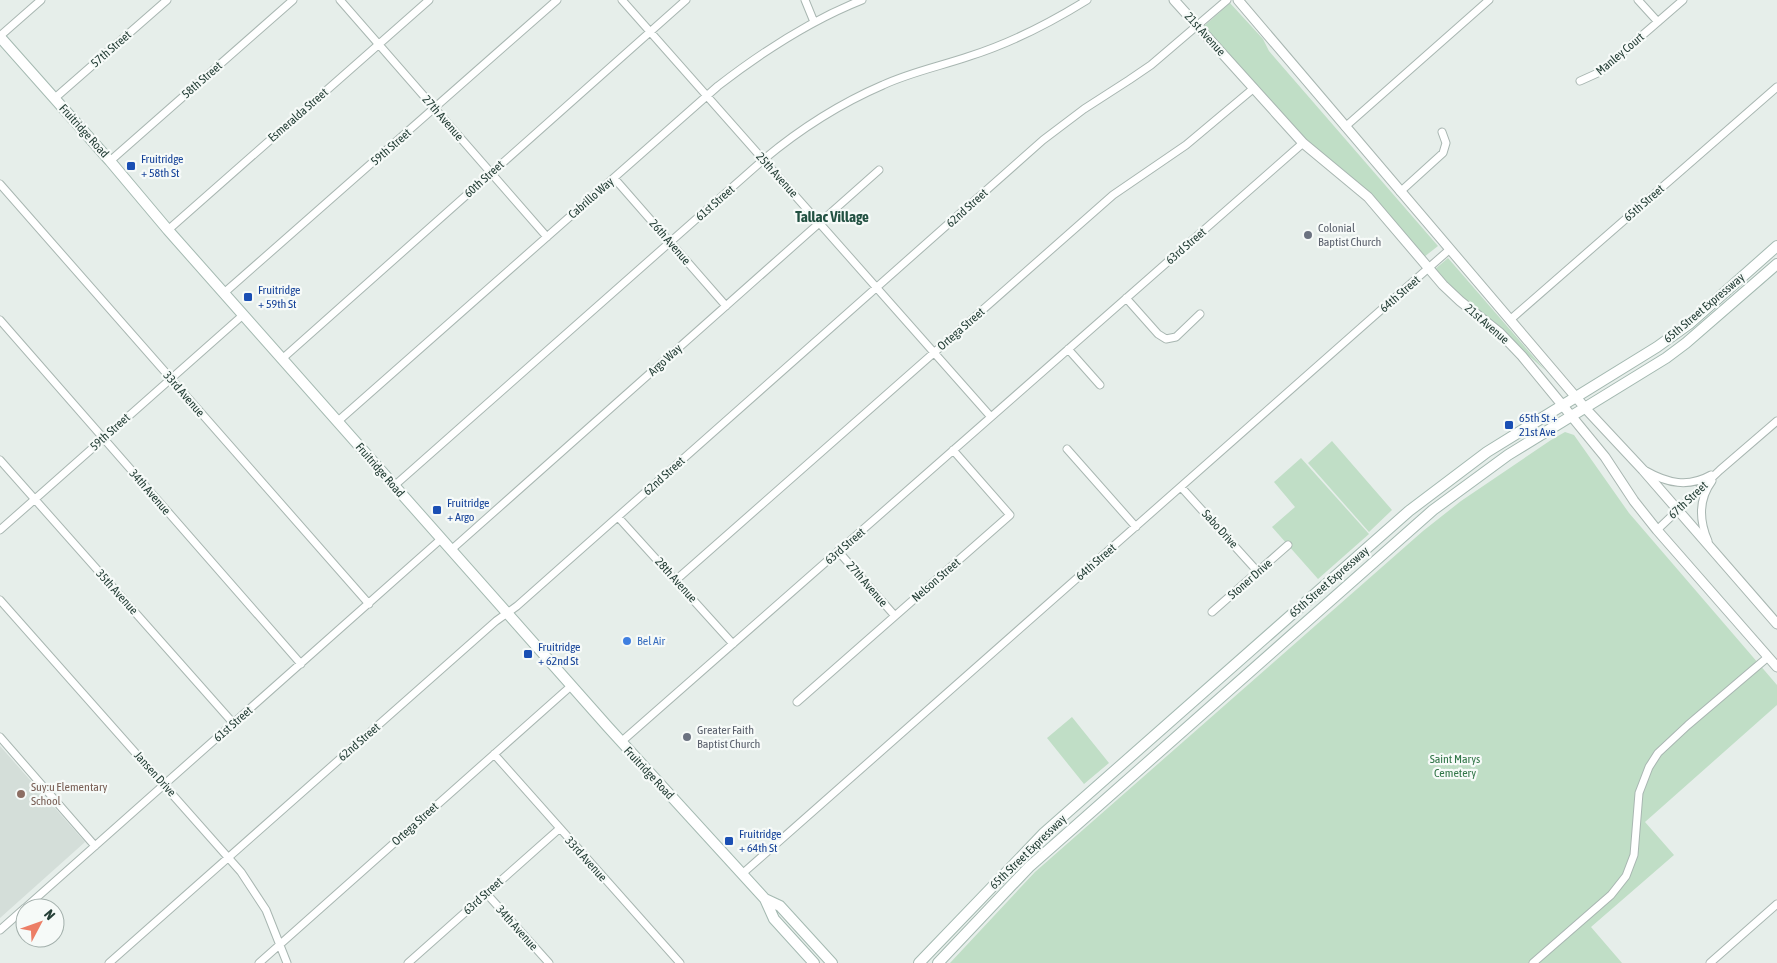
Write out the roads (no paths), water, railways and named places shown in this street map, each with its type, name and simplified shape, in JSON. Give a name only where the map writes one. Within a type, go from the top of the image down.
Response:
[{"type":"main road","name":"Fruitridge Road","points":[[0,36],[168,230],[571,686],[765,899],[774,919],[814,963]]},
{"type":"main road","name":"65th Street Expressway","points":[[919,963],[1044,833],[1430,494],[1487,452],[1657,347],[1689,324],[1777,246]]},
{"type":"main road","name":"65th Street Expressway","points":[[938,963],[1030,867],[1054,845],[1433,510],[1508,456],[1586,409],[1680,348],[1777,264]]},
{"type":"main road","name":"Fruitridge Road","points":[[765,899],[780,906],[832,963]]},
{"type":"street","points":[[0,36],[41,0]]},
{"type":"street","name":"57th Street","points":[[55,98],[167,0]]},
{"type":"street","name":"58th Street","points":[[110,161],[293,0]]},
{"type":"street","name":"27th Avenue","points":[[340,0],[547,236]]},
{"type":"street","name":"Esmeralda Street","points":[[168,230],[429,0]]},
{"type":"street","name":"59th Street","points":[[224,293],[557,0]]},
{"type":"street","name":"25th Avenue","points":[[622,0],[991,417]]},
{"type":"street","name":"60th Street","points":[[282,359],[686,0]]},
{"type":"street","points":[[805,0],[814,22]]},
{"type":"street","name":"Cabrillo Way","points":[[338,422],[707,96],[760,55],[814,22],[862,0]]},
{"type":"street","name":"61st Street","points":[[394,486],[763,160],[800,131],[855,98],[914,73],[1002,44],[1056,18],[1086,0]]},
{"type":"street","name":"21st Avenue","points":[[1174,0],[1303,143],[1340,172],[1368,198],[1428,270],[1460,301],[1500,333],[1522,356],[1561,406],[1605,457],[1634,501],[1657,530],[1777,667]]},
{"type":"street","name":"62nd Street","points":[[109,963],[1062,125],[1151,65],[1227,0]]},
{"type":"street","name":"21st Avenue","points":[[1238,0],[1586,409],[1643,470],[1777,624]]},
{"type":"street","points":[[1345,126],[1489,0]]},
{"type":"street","points":[[1638,0],[1658,22]]},
{"type":"street","name":"Manley Court","points":[[1580,82],[1600,72],[1683,0]]},
{"type":"street","name":"Ortega Street","points":[[676,580],[1113,195],[1186,145],[1254,88]]},
{"type":"street","name":"65th Street","points":[[1511,319],[1777,88]]},
{"type":"street","points":[[1400,192],[1442,154],[1446,143],[1442,132]]},
{"type":"street","name":"63rd Street","points":[[621,742],[1303,143]]},
{"type":"street","name":"Argo Way","points":[[451,550],[879,170]]},
{"type":"street","name":"26th Avenue","points":[[614,178],[726,306]]},
{"type":"street","name":"33rd Avenue","points":[[0,184],[369,604]]},
{"type":"street","name":"64th Street","points":[[742,874],[1450,249]]},
{"type":"street","points":[[1126,298],[1158,334],[1166,339],[1176,337],[1200,314]]},
{"type":"street","name":"59th Street","points":[[0,530],[243,314]]},
{"type":"street","name":"34th Avenue","points":[[0,320],[300,664]]},
{"type":"street","points":[[1068,349],[1100,385]]},
{"type":"street","name":"67th Street","points":[[1657,530],[1720,470],[1777,421]]},
{"type":"street","points":[[1067,449],[1136,526]]},
{"type":"street","name":"Nelson Street","points":[[797,702],[1010,515],[953,450]]},
{"type":"street","name":"35th Avenue","points":[[0,460],[234,724]]},
{"type":"street","name":"67th Street","points":[[1643,470],[1664,481],[1683,484],[1705,478],[1720,470]]},
{"type":"street","name":"67th Street","points":[[1710,546],[1701,522],[1702,503],[1708,486],[1720,470]]},
{"type":"street","name":"Sabo Drive","points":[[1181,487],[1258,572]]},
{"type":"street","name":"28th Avenue","points":[[618,516],[733,644]]},
{"type":"street","name":"61st Street","points":[[36,898],[442,539]]},
{"type":"street","name":"Stoner Drive","points":[[1212,612],[1288,545]]},
{"type":"street","name":"27th Avenue","points":[[838,551],[895,616]]},
{"type":"street","name":"Jansen Drive","points":[[0,600],[228,858],[255,892],[266,910],[287,963]]},
{"type":"street","points":[[1533,963],[1611,895],[1626,876],[1634,855],[1639,794],[1649,767],[1658,753],[1688,724],[1768,657]]},
{"type":"street","name":"Ortega Street","points":[[259,963],[571,686]]},
{"type":"street","points":[[0,737],[95,846]]},
{"type":"street","name":"33rd Avenue","points":[[494,754],[680,963]]},
{"type":"street","name":"63rd Street","points":[[413,961],[559,829]]},
{"type":"street","name":"34th Avenue","points":[[486,893],[548,963]]},
{"type":"street","points":[[1710,963],[1777,904]]},
{"type":"street","name":"61st Street","points":[[0,930],[15,917]]},
{"type":"place","name":"Fruitridge + 58th St","points":[[131,166]]},
{"type":"place","name":"Colonial Baptist Church","points":[[1308,235]]},
{"type":"place","name":"Fruitridge + 59th St","points":[[248,297]]},
{"type":"place","name":"65th St + 21st Ave","points":[[1509,425]]},
{"type":"place","name":"Fruitridge + Argo","points":[[437,510]]},
{"type":"place","name":"Bel Air","points":[[627,641]]},
{"type":"place","name":"Fruitridge + 62nd St","points":[[528,654]]},
{"type":"place","name":"Greater Faith Baptist Church","points":[[687,737]]},
{"type":"place","name":"Suy:u Elementary School","points":[[21,794]]},
{"type":"place","name":"Fruitridge + 64th St","points":[[729,841]]},
{"type":"district","name":"Tallac Village","points":[[832,217]]},
{"type":"park label","name":"Saint Marys Cemetery","points":[[1455,766]]}]
